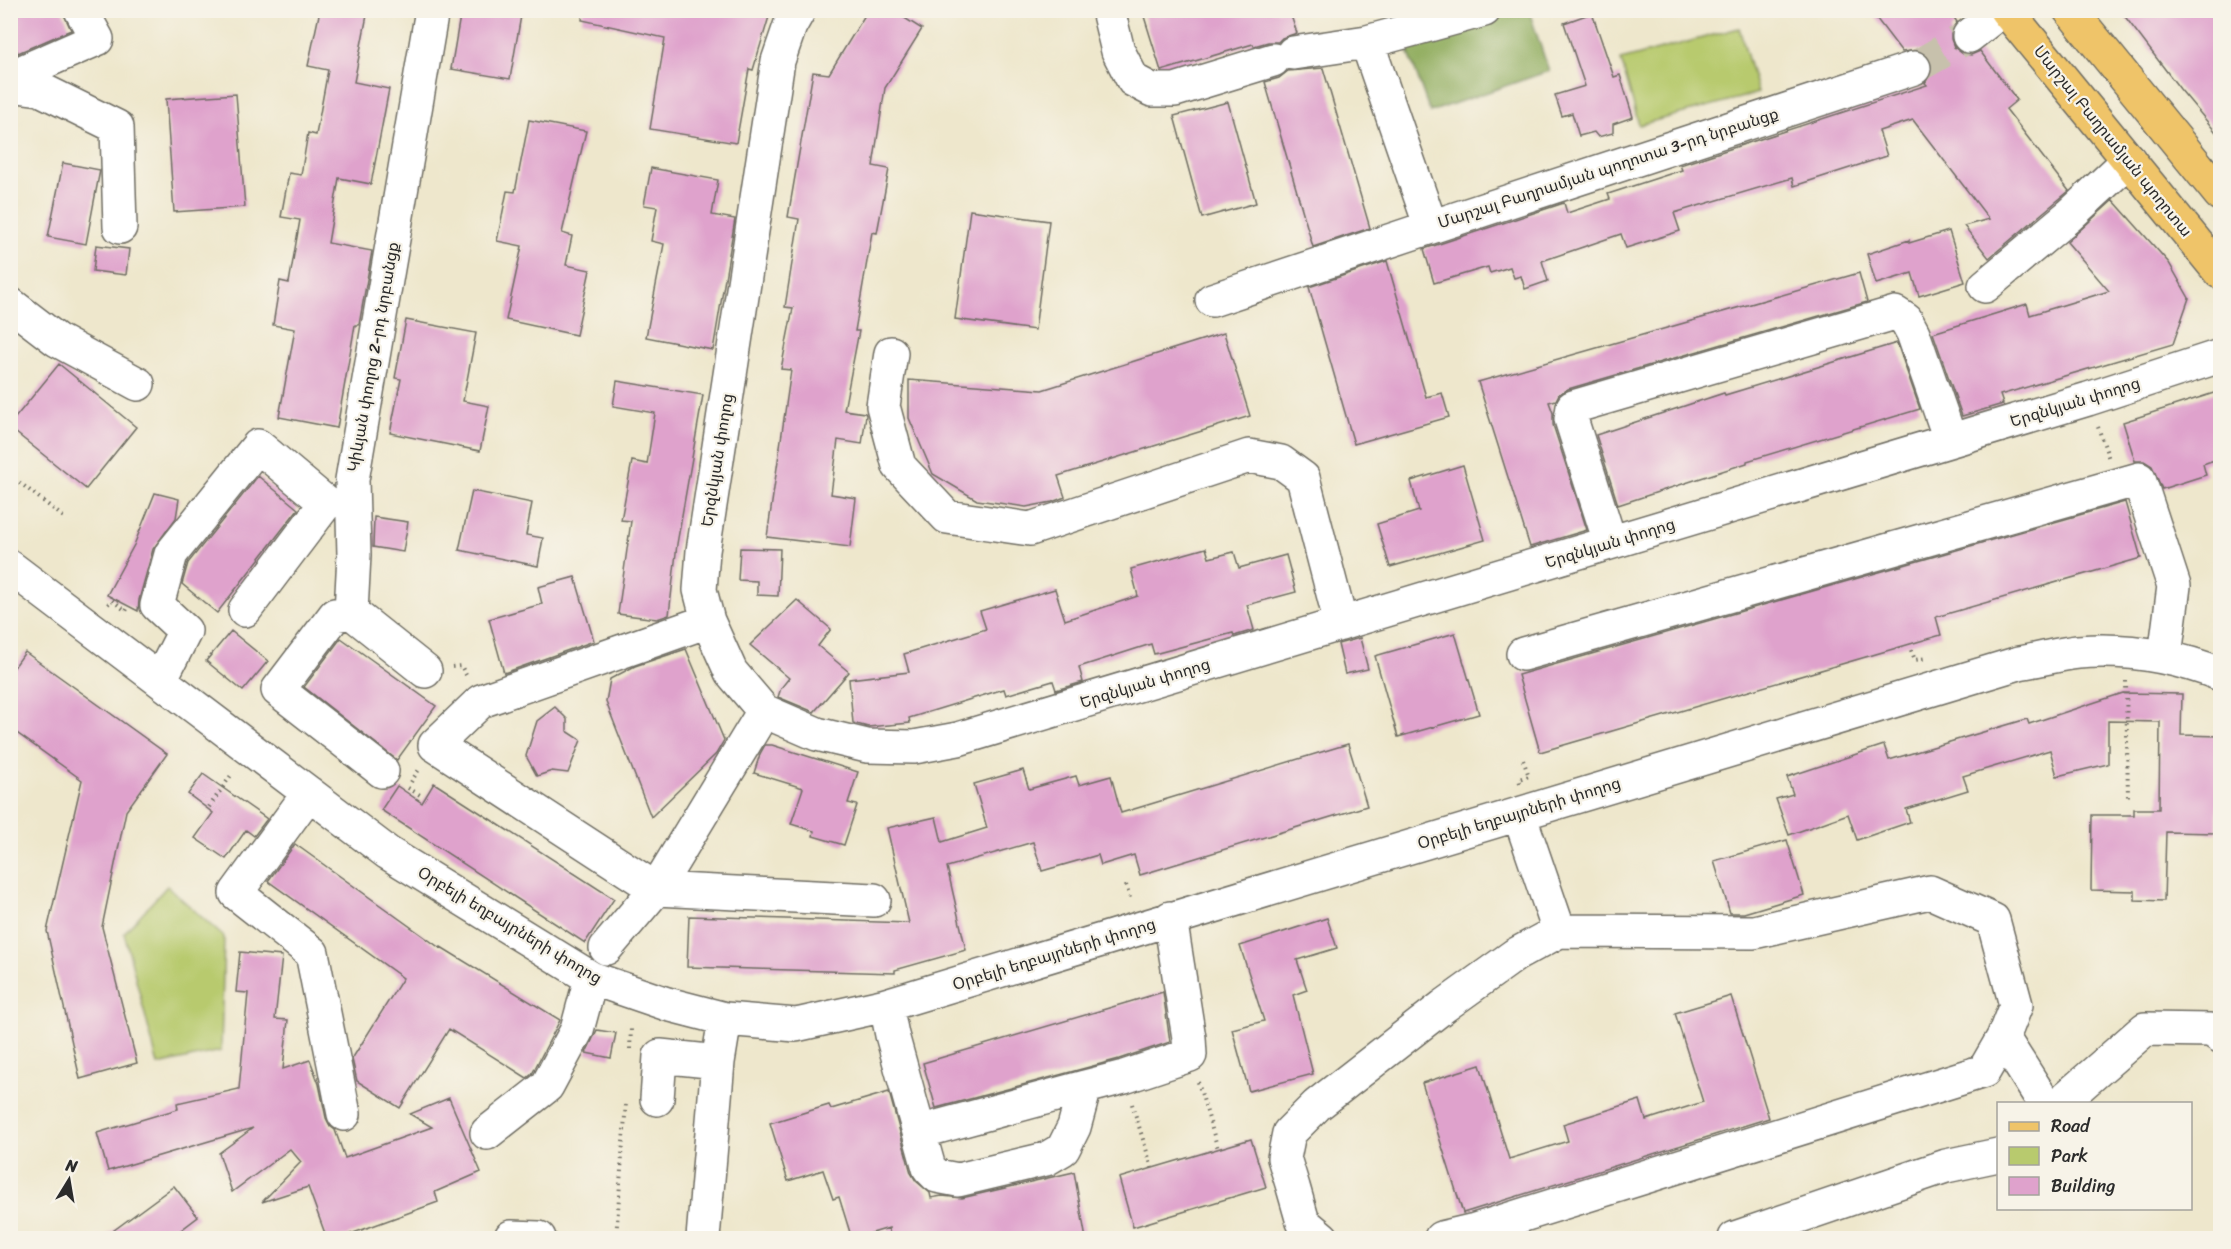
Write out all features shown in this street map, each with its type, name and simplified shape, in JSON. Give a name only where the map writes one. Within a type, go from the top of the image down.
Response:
[{"type":"main road","name":"Մարշալ Բաղրամյան պողոտա","points":[[2004,10],[2220,272]]},
{"type":"main road","points":[[2070,10],[2220,194]]},
{"type":"street","points":[[10,77],[97,39],[81,10]]},
{"type":"street","name":"Կիևյան փողոց 2-րդ նրբանցք","points":[[351,612],[354,555],[352,480],[432,10]]},
{"type":"street","name":"Երզնկյան փողոց","points":[[799,10],[790,26],[778,61],[703,551],[700,590],[708,621],[731,672],[764,711],[817,734],[867,746],[914,747],[958,739],[2088,399],[2220,356]]},
{"type":"street","points":[[1108,10],[1118,51],[1133,80],[1152,90],[1175,90],[1283,57],[1367,42],[1484,10]]},
{"type":"street","points":[[1968,36],[2004,10]]},
{"type":"street","name":"Մարշալ Բաղրամյան պողոտա 3-րդ նրբանցք","points":[[1367,42],[1431,226],[1914,68]]},
{"type":"street","points":[[10,85],[40,89],[117,128],[120,227]]},
{"type":"street","points":[[1986,286],[2070,215],[2129,160]]},
{"type":"street","points":[[1212,300],[1431,226]]},
{"type":"street","points":[[10,304],[57,340],[138,384]]},
{"type":"street","points":[[1610,542],[1570,419],[1573,407],[1895,313],[1906,320],[1913,333],[1950,440]]},
{"type":"street","points":[[891,353],[883,406],[899,466],[947,517],[1030,529],[1249,456],[1281,462],[1303,478],[1341,624]]},
{"type":"street","points":[[160,680],[185,631],[157,605],[171,554],[258,446],[326,503],[244,610]]},
{"type":"street","points":[[1523,654],[2139,479],[2174,586],[2165,656]]},
{"type":"street","name":"Օրբելի եղբայրների փողոց","points":[[10,567],[388,853],[591,978],[667,1004],[725,1019],[796,1025],[886,1005],[2019,663],[2077,652],[2133,652],[2165,656],[2214,669]]},
{"type":"street","points":[[395,780],[278,690],[335,615],[351,612],[425,671]]},
{"type":"street","points":[[708,621],[481,701],[435,745],[656,889],[874,900]]},
{"type":"street","points":[[606,948],[656,889],[764,711]]},
{"type":"street","points":[[309,793],[236,893],[312,953],[344,1114]]},
{"type":"street","points":[[1519,813],[1559,931]]},
{"type":"street","points":[[1322,1239],[1304,1222],[1287,1168],[1284,1158],[1289,1133],[1317,1105],[1444,1006],[1515,955],[1559,931],[1754,932],[1930,892],[1993,920],[2016,1005],[2003,1038],[1984,1071],[1486,1227],[1441,1239]]},
{"type":"street","points":[[919,1132],[1124,1077],[1190,1055],[1170,918]]},
{"type":"street","points":[[487,1132],[547,1086],[577,1030],[591,978]]},
{"type":"street","points":[[886,1005],[890,1028],[929,1168],[937,1176],[958,1180],[1046,1159],[1063,1149],[1074,1126],[1085,1087]]},
{"type":"street","points":[[703,1239],[718,1062],[725,1019]]},
{"type":"street","points":[[2062,1102],[2145,1029],[2211,1030],[2220,1036]]},
{"type":"street","points":[[2003,1038],[2044,1102]]},
{"type":"street","points":[[657,1099],[660,1056],[718,1062]]},
{"type":"street","points":[[1735,1239],[1946,1166],[1997,1155]]},
{"type":"path","points":[[2088,399],[2118,485]]},
{"type":"path","points":[[10,475],[66,519]]},
{"type":"path","points":[[112,600],[126,611],[129,607]]},
{"type":"path","points":[[1911,650],[1915,660],[1927,657]]},
{"type":"path","points":[[2126,678],[2128,798]]},
{"type":"path","points":[[1519,779],[1529,776],[1523,760]]},
{"type":"path","points":[[209,807],[232,774]]},
{"type":"path","points":[[395,780],[420,795],[417,800]]},
{"type":"path","points":[[1126,885],[1130,898],[1138,895]]},
{"type":"path","points":[[616,1239],[625,1109]]},
{"type":"path","points":[[1207,1111],[1218,1149]]},
{"type":"path","points":[[1140,1130],[1152,1168]]},
{"type":"green space","points":[[1507,11],[1529,11],[1549,71],[1430,112],[1406,45]]},
{"type":"green space","points":[[1739,28],[1758,93],[1639,125],[1621,60]]},
{"type":"green space","points":[[167,886],[224,937],[221,1051],[158,1065],[124,933]]},
{"type":"building","points":[[10,10],[62,10],[71,30],[18,53],[10,37]]},
{"type":"building","points":[[320,10],[368,10],[354,82],[389,89],[371,184],[339,178],[328,243],[372,251],[359,325],[355,325],[337,428],[279,417],[295,329],[273,325],[280,281],[289,283],[300,220],[281,217],[289,173],[301,175],[308,133],[316,135],[328,70],[308,66]]},
{"type":"building","points":[[461,10],[522,10],[510,79],[451,69]]},
{"type":"building","points":[[583,10],[771,10],[753,70],[749,69],[736,143],[650,129],[665,38],[582,20]]},
{"type":"building","points":[[868,10],[892,10],[922,29],[885,88],[873,166],[889,169],[877,233],[872,232],[855,331],[859,331],[844,410],[866,415],[862,444],[838,440],[831,494],[856,498],[850,547],[767,537],[791,370],[781,369],[793,308],[785,307],[799,219],[788,217],[813,72],[829,74]]},
{"type":"building","points":[[1142,10],[1289,10],[1297,33],[1282,38],[1278,42],[1254,46],[1253,44],[1161,71]]},
{"type":"building","points":[[1870,10],[1949,10],[1957,22],[1951,30],[1954,47],[1963,54],[1971,55],[1980,51],[2017,100],[2006,109],[2069,191],[1989,258],[1964,226],[1989,219],[1913,120],[1879,131],[1887,156],[1794,186],[1792,178],[1674,213],[1680,231],[1626,248],[1621,234],[1542,261],[1548,281],[1525,289],[1521,276],[1514,278],[1510,267],[1490,273],[1488,267],[1434,283],[1424,249],[1564,203],[1567,213],[1610,199],[1608,194],[1682,170],[1680,165],[1927,85],[1925,83],[1932,71],[1932,63],[1927,54],[1917,50],[1902,52]]},
{"type":"building","points":[[2120,10],[2220,10],[2220,137],[2180,89]]},
{"type":"building","points":[[1592,13],[1614,77],[1620,75],[1633,117],[1613,124],[1613,133],[1598,137],[1594,132],[1579,136],[1572,113],[1562,116],[1555,95],[1585,86],[1564,23]]},
{"type":"building","points":[[1323,68],[1370,228],[1313,247],[1265,82],[1279,78],[1288,71]]},
{"type":"building","points":[[236,94],[245,207],[174,212],[166,99]]},
{"type":"building","points":[[1228,102],[1256,203],[1202,218],[1174,116]]},
{"type":"building","points":[[529,120],[586,131],[562,233],[572,236],[566,265],[590,270],[576,335],[506,320],[522,246],[497,241],[507,191],[515,192]]},
{"type":"building","points":[[63,163],[100,170],[86,244],[48,237]]},
{"type":"building","points":[[651,168],[718,180],[712,215],[735,219],[713,350],[646,337],[664,244],[651,241],[657,207],[644,205]]},
{"type":"building","points":[[2113,200],[2169,263],[2189,298],[2173,344],[2000,395],[2003,404],[1962,416],[1933,333],[2027,304],[2030,315],[2109,291],[2067,242]]},
{"type":"building","points":[[970,210],[1049,221],[1035,330],[955,319]]},
{"type":"building","points":[[1949,231],[1965,282],[1919,296],[1912,273],[1876,284],[1867,254],[1909,240],[1909,243]]},
{"type":"building","points":[[96,245],[129,249],[126,275],[93,271]]},
{"type":"building","points":[[1387,261],[1426,397],[1442,393],[1449,417],[1354,444],[1309,287]]},
{"type":"building","points":[[1859,273],[1867,302],[1568,389],[1559,394],[1556,400],[1549,402],[1553,413],[1553,425],[1587,530],[1530,547],[1478,382]]},
{"type":"building","points":[[406,320],[476,333],[463,401],[489,406],[480,451],[390,433],[401,379],[395,378]]},
{"type":"building","points":[[1224,333],[1250,416],[1058,476],[1065,497],[1052,502],[1026,507],[977,500],[933,474],[909,418],[909,380],[1042,390]]},
{"type":"building","points":[[1897,343],[1920,409],[1747,461],[1747,463],[1618,505],[1596,435],[1724,393],[1725,395]]},
{"type":"building","points":[[59,364],[136,427],[86,489],[10,428],[10,424]]},
{"type":"building","points":[[617,381],[703,395],[677,544],[669,615],[657,619],[618,614],[631,521],[621,520],[632,461],[647,464],[655,413],[613,406]]},
{"type":"building","points":[[2220,391],[2220,458],[2203,464],[2206,475],[2162,489],[2152,466],[2144,461],[2135,461],[2123,422]]},
{"type":"building","points":[[1463,465],[1485,540],[1390,567],[1377,524],[1419,511],[1411,481]]},
{"type":"building","points":[[258,476],[298,509],[217,613],[182,584],[188,563]]},
{"type":"building","points":[[472,491],[532,503],[526,535],[543,538],[538,566],[459,550]]},
{"type":"building","points":[[155,493],[179,499],[176,518],[153,549],[138,611],[107,595],[134,545]]},
{"type":"building","points":[[2125,502],[2141,558],[1936,617],[1941,635],[1540,752],[1518,675]]},
{"type":"building","points":[[374,517],[408,522],[403,552],[373,547]]},
{"type":"building","points":[[740,548],[780,549],[778,596],[757,595],[757,581],[738,580]]},
{"type":"building","points":[[1206,548],[1209,558],[1234,552],[1239,568],[1286,555],[1296,592],[1247,605],[1254,630],[1234,636],[1233,633],[1154,654],[1151,644],[1079,667],[1083,682],[1056,690],[1053,681],[1006,695],[1004,689],[909,718],[910,723],[868,727],[853,723],[849,679],[909,672],[904,654],[986,629],[980,611],[1055,589],[1065,620],[1138,596],[1131,569]]},
{"type":"building","points":[[575,577],[594,641],[504,673],[489,619],[542,604],[538,587]]},
{"type":"building","points":[[797,600],[831,629],[818,646],[849,672],[814,712],[778,697],[781,688],[789,678],[750,645]]},
{"type":"building","points":[[231,631],[268,661],[243,691],[206,661]]},
{"type":"building","points":[[1455,633],[1479,714],[1398,737],[1375,656]]},
{"type":"building","points":[[341,638],[436,706],[397,760],[304,687]]},
{"type":"building","points":[[1360,638],[1368,669],[1345,674],[1338,644]]},
{"type":"building","points":[[686,649],[724,740],[716,754],[651,817],[606,702],[610,679],[635,666]]},
{"type":"building","points":[[25,652],[167,754],[126,811],[102,927],[137,1063],[80,1079],[47,931],[82,780],[10,728],[10,673]]},
{"type":"building","points":[[2123,693],[2182,694],[2181,735],[2220,736],[2220,795],[2218,795],[2217,833],[2166,832],[2164,901],[2135,900],[2135,891],[2091,890],[2092,815],[2134,815],[2134,809],[2159,809],[2160,722],[2108,721],[2108,764],[2057,776],[2050,750],[1963,776],[1968,790],[1906,809],[1910,822],[1857,840],[1848,814],[1789,835],[1776,799],[1793,794],[1787,777],[1884,745],[1889,760],[2027,719],[2029,724]]},
{"type":"building","points":[[555,707],[567,719],[567,731],[581,740],[568,773],[552,771],[537,776],[526,756],[537,721]]},
{"type":"building","points":[[1348,744],[1367,806],[1140,875],[1134,855],[1101,865],[1098,855],[1042,871],[1033,842],[947,867],[966,950],[895,970],[895,973],[687,967],[689,916],[909,923],[887,828],[936,817],[942,842],[987,828],[974,784],[1023,770],[1029,789],[1076,776],[1079,785],[1111,776],[1121,813]]},
{"type":"building","points":[[765,745],[772,745],[858,772],[848,803],[857,805],[844,845],[813,836],[814,831],[791,824],[803,788],[754,773]]},
{"type":"building","points":[[203,774],[267,819],[254,836],[246,830],[226,859],[195,838],[213,813],[188,794]]},
{"type":"building","points":[[434,783],[614,899],[585,943],[381,810],[397,786],[422,803]]},
{"type":"building","points":[[1787,840],[1804,895],[1744,913],[1730,913],[1714,861]]},
{"type":"building","points":[[295,844],[440,948],[560,1020],[532,1074],[527,1078],[449,1029],[400,1108],[357,1081],[352,1059],[403,978],[268,881]]},
{"type":"building","points":[[1327,918],[1337,948],[1297,960],[1307,990],[1293,995],[1313,1074],[1249,1091],[1232,1029],[1264,1021],[1240,946]]},
{"type":"building","points":[[240,952],[282,956],[275,1019],[288,1020],[283,1069],[310,1060],[319,1084],[326,1118],[335,1130],[345,1158],[432,1127],[410,1114],[449,1098],[481,1172],[435,1192],[438,1202],[337,1239],[327,1239],[308,1187],[262,1202],[301,1162],[290,1149],[232,1192],[219,1153],[253,1128],[108,1171],[97,1133],[178,1109],[177,1103],[239,1089],[248,993],[236,992]]},
{"type":"building","points":[[1163,992],[1170,1042],[1119,1059],[936,1108],[923,1063]]},
{"type":"building","points":[[1731,996],[1769,1118],[1463,1213],[1422,1083],[1480,1065],[1509,1159],[1568,1141],[1563,1124],[1640,1100],[1646,1120],[1703,1102],[1675,1013]]},
{"type":"building","points":[[597,1030],[616,1033],[611,1058],[586,1053]]},
{"type":"building","points":[[889,1092],[911,1173],[916,1181],[930,1193],[931,1198],[942,1196],[962,1198],[1074,1172],[1086,1239],[890,1239],[889,1228],[852,1239],[839,1197],[833,1199],[823,1170],[788,1181],[770,1123],[829,1105],[831,1109]]},
{"type":"building","points":[[1251,1139],[1266,1187],[1133,1227],[1119,1178]]},
{"type":"building","points":[[174,1186],[198,1217],[169,1239],[102,1239]]},
{"type":"tunnel","points":[[1914,68],[1969,36]]}]
